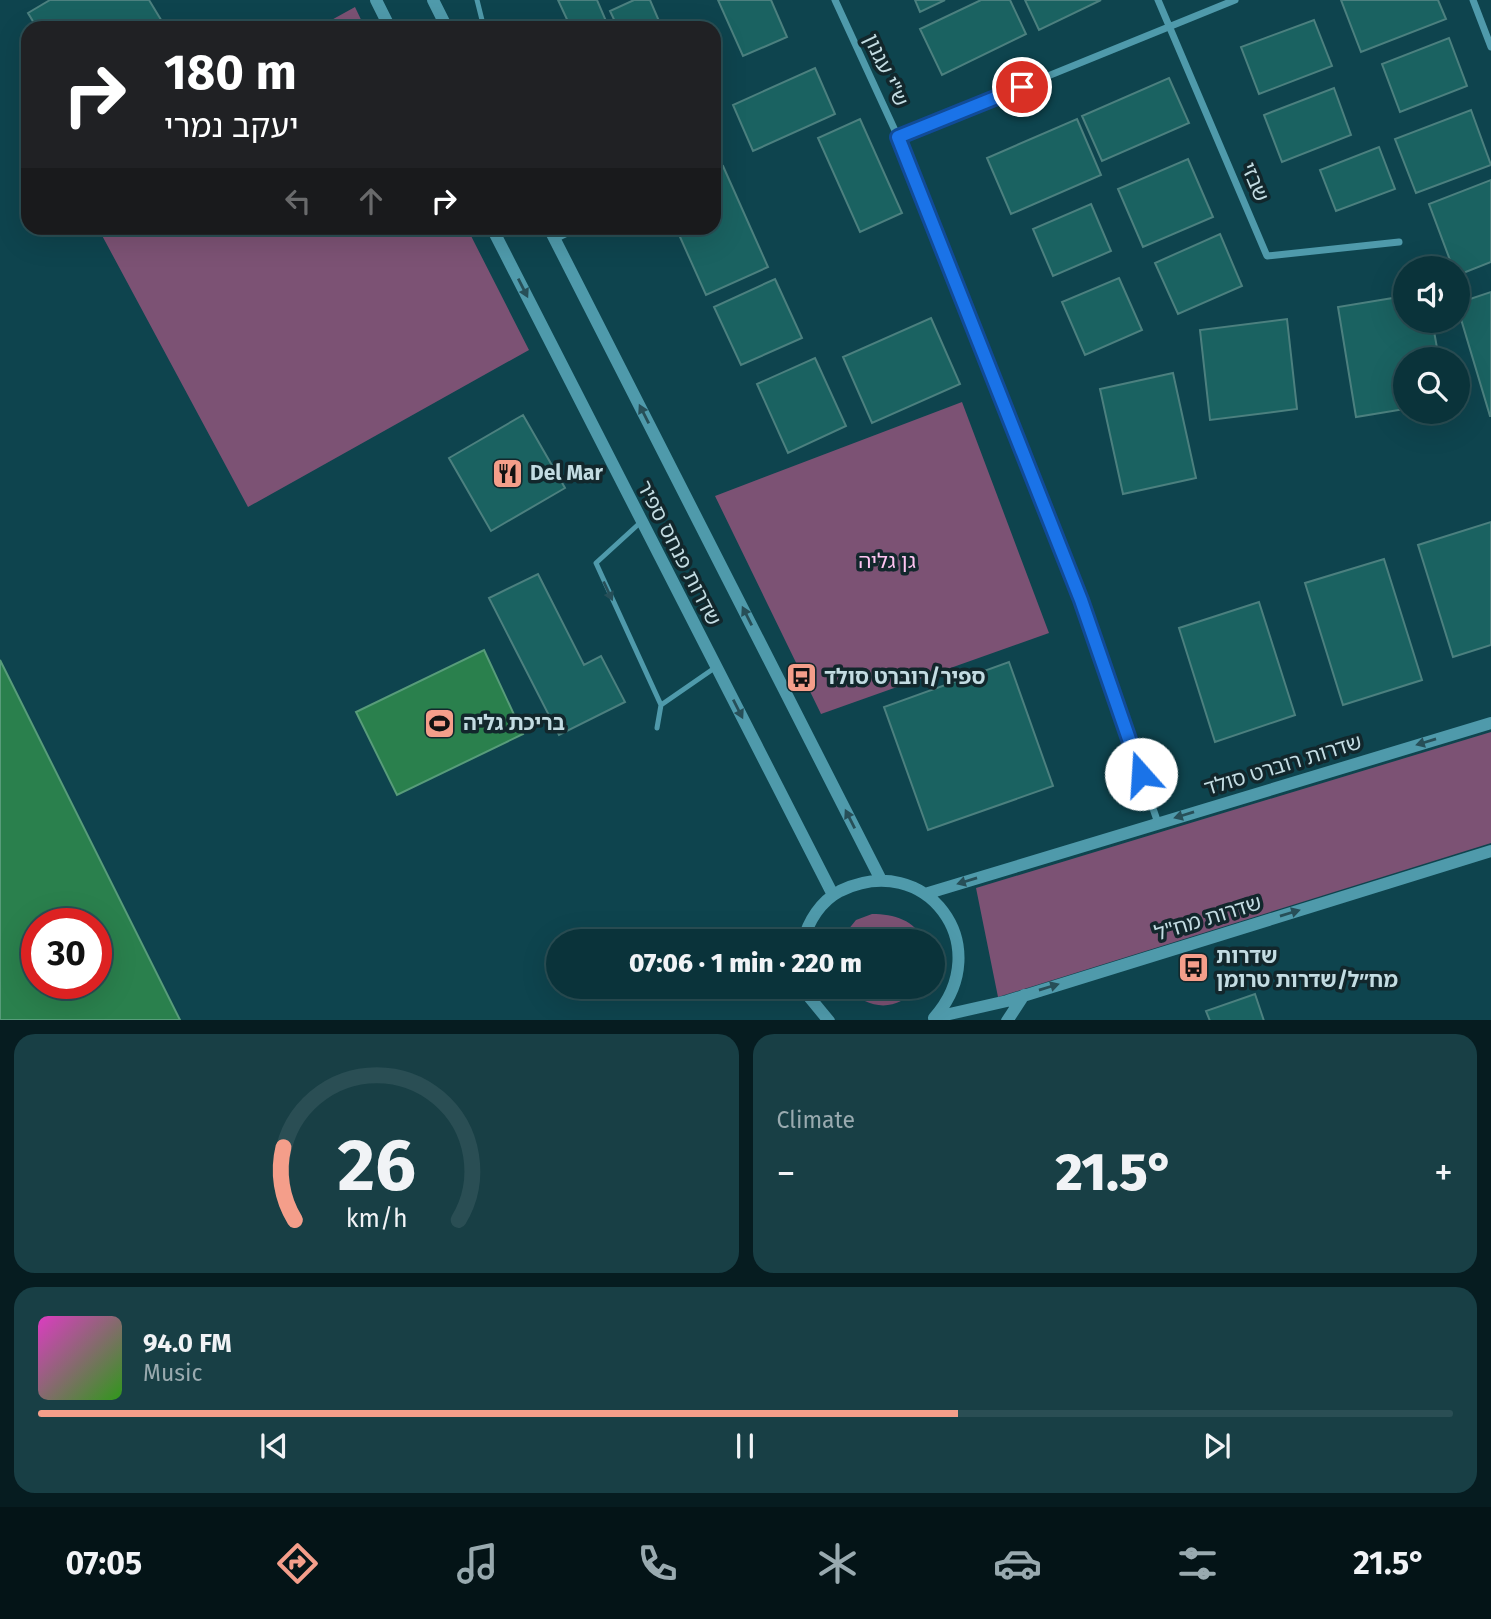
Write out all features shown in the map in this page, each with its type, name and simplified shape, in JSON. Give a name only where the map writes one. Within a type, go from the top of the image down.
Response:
[{"type":"street","points":[[376,0],[386,21]]},
{"type":"street","points":[[433,0],[444,21]]},
{"type":"street","name":"ש\"י עגנון","points":[[835,0],[898,137],[1081,600],[1158,823]]},
{"type":"street","name":"שבזי","points":[[1158,0],[1267,256],[1399,242]]},
{"type":"street","points":[[898,137],[1235,0]]},
{"type":"street","points":[[1473,0],[1491,47]]},
{"type":"street","name":"שדרות פנחס ספיר","points":[[496,235],[833,895]]},
{"type":"street","name":"שדרות פנחס ספיר","points":[[552,235],[881,880]]},
{"type":"street","name":"שדרות רוברט סולד","points":[[925,894],[1491,723]]},
{"type":"street","name":"שדרות מח\"ל","points":[[934,1018],[1024,995],[1491,850]]},
{"type":"street","points":[[808,929],[817,911],[833,895],[856,884],[881,880],[904,883],[925,894],[942,909],[954,929],[960,952],[958,976],[950,998],[934,1018]]},
{"type":"street","points":[[1007,1020],[1024,995]]},
{"type":"street","points":[[811,999],[829,1020]]},
{"type":"lane","points":[[477,0],[482,21]]},
{"type":"lane","points":[[555,240],[565,235]]},
{"type":"lane","points":[[642,521],[596,563],[661,705],[657,729]]},
{"type":"lane","points":[[661,705],[716,667]]},
{"type":"green space","points":[[355,7],[362,21],[330,21]]},
{"type":"green space","points":[[102,235],[471,235],[529,350],[248,507]]},
{"type":"green space","name":"גן גליה","points":[[962,402],[1049,633],[821,714],[715,496]]},
{"type":"green space","points":[[1491,732],[1491,843],[998,997],[976,888]]},
{"type":"green space","points":[[872,914],[888,915],[909,923],[916,929],[849,929],[856,920]]},
{"type":"green space","points":[[861,999],[904,999],[883,1005]]},
{"type":"shaded area","name":"בריכת גליה","points":[[484,650],[523,734],[397,795],[356,712]]},
{"type":"shaded area","points":[[0,660],[180,1020],[0,1020]]},
{"type":"building","points":[[50,0],[149,0],[162,21],[33,21],[28,13]]},
{"type":"building","points":[[558,0],[597,0],[606,21],[568,21]]},
{"type":"building","points":[[634,0],[650,0],[659,21],[615,21],[610,11]]},
{"type":"building","points":[[718,0],[771,0],[787,37],[743,56]]},
{"type":"building","points":[[915,0],[945,0],[920,12]]},
{"type":"building","points":[[981,0],[1010,0],[1026,34],[942,75],[920,29]]},
{"type":"building","points":[[1025,0],[1101,0],[1039,30]]},
{"type":"building","points":[[1341,0],[1438,0],[1446,19],[1361,52]]},
{"type":"building","points":[[1314,20],[1332,66],[1259,94],[1241,47]]},
{"type":"building","points":[[1449,38],[1467,86],[1400,112],[1382,64]]},
{"type":"building","points":[[815,68],[835,114],[753,151],[733,105]]},
{"type":"building","points":[[1169,78],[1189,123],[1102,161],[1082,116]]},
{"type":"building","points":[[1334,88],[1351,135],[1282,162],[1264,115]]},
{"type":"building","points":[[1471,110],[1491,165],[1416,193],[1395,139]]},
{"type":"building","points":[[860,119],[902,213],[860,232],[818,138]]},
{"type":"building","points":[[1077,119],[1101,175],[1011,214],[987,158]]},
{"type":"building","points":[[1379,147],[1395,189],[1336,211],[1320,170]]},
{"type":"building","points":[[1188,159],[1213,217],[1143,247],[1118,189]]},
{"type":"building","points":[[723,166],[768,267],[706,295],[679,235],[721,235]]},
{"type":"building","points":[[1491,180],[1491,262],[1470,270],[1470,256],[1448,256],[1429,204]]},
{"type":"building","points":[[1091,204],[1111,251],[1053,276],[1033,229]]},
{"type":"building","points":[[1220,234],[1242,286],[1178,314],[1155,263]]},
{"type":"building","points":[[1119,278],[1142,330],[1085,355],[1062,302]]},
{"type":"building","points":[[775,279],[802,338],[741,365],[714,307]]},
{"type":"building","points":[[1491,292],[1491,416],[1465,333],[1470,333],[1470,299]]},
{"type":"building","points":[[1393,298],[1393,333],[1434,333],[1437,347],[1393,347],[1393,411],[1356,417],[1338,307]]},
{"type":"building","points":[[931,318],[960,384],[872,423],[843,357]]},
{"type":"building","points":[[1287,319],[1297,409],[1210,420],[1200,330]]},
{"type":"building","points":[[815,358],[846,426],[788,453],[757,384]]},
{"type":"building","points":[[1173,373],[1196,478],[1123,494],[1100,389]]},
{"type":"building","name":"Del Mar","points":[[523,415],[565,488],[491,531],[449,458]]},
{"type":"building","points":[[1491,522],[1491,645],[1453,657],[1418,545]]},
{"type":"building","points":[[1384,559],[1422,680],[1343,705],[1305,583]]},
{"type":"building","points":[[538,574],[584,665],[601,656],[625,702],[559,735],[489,598]]},
{"type":"building","points":[[1259,602],[1295,715],[1215,742],[1179,628]]},
{"type":"building","points":[[1009,662],[1053,786],[928,830],[884,707]]},
{"type":"building","points":[[1255,994],[1264,1020],[1210,1020],[1206,1011]]},
{"type":"place","name":"Del Mar","points":[[507,473]]},
{"type":"place","name":"ספיר/רוברט סולד","points":[[801,677]]},
{"type":"place","name":"בריכת גליה","points":[[440,723]]},
{"type":"place","name":"שדרות מח״ל/שדרות טרומן","points":[[1193,968]]},
{"type":"route","points":[[1022,87],[898,137],[1081,600],[1141,774]]}]
